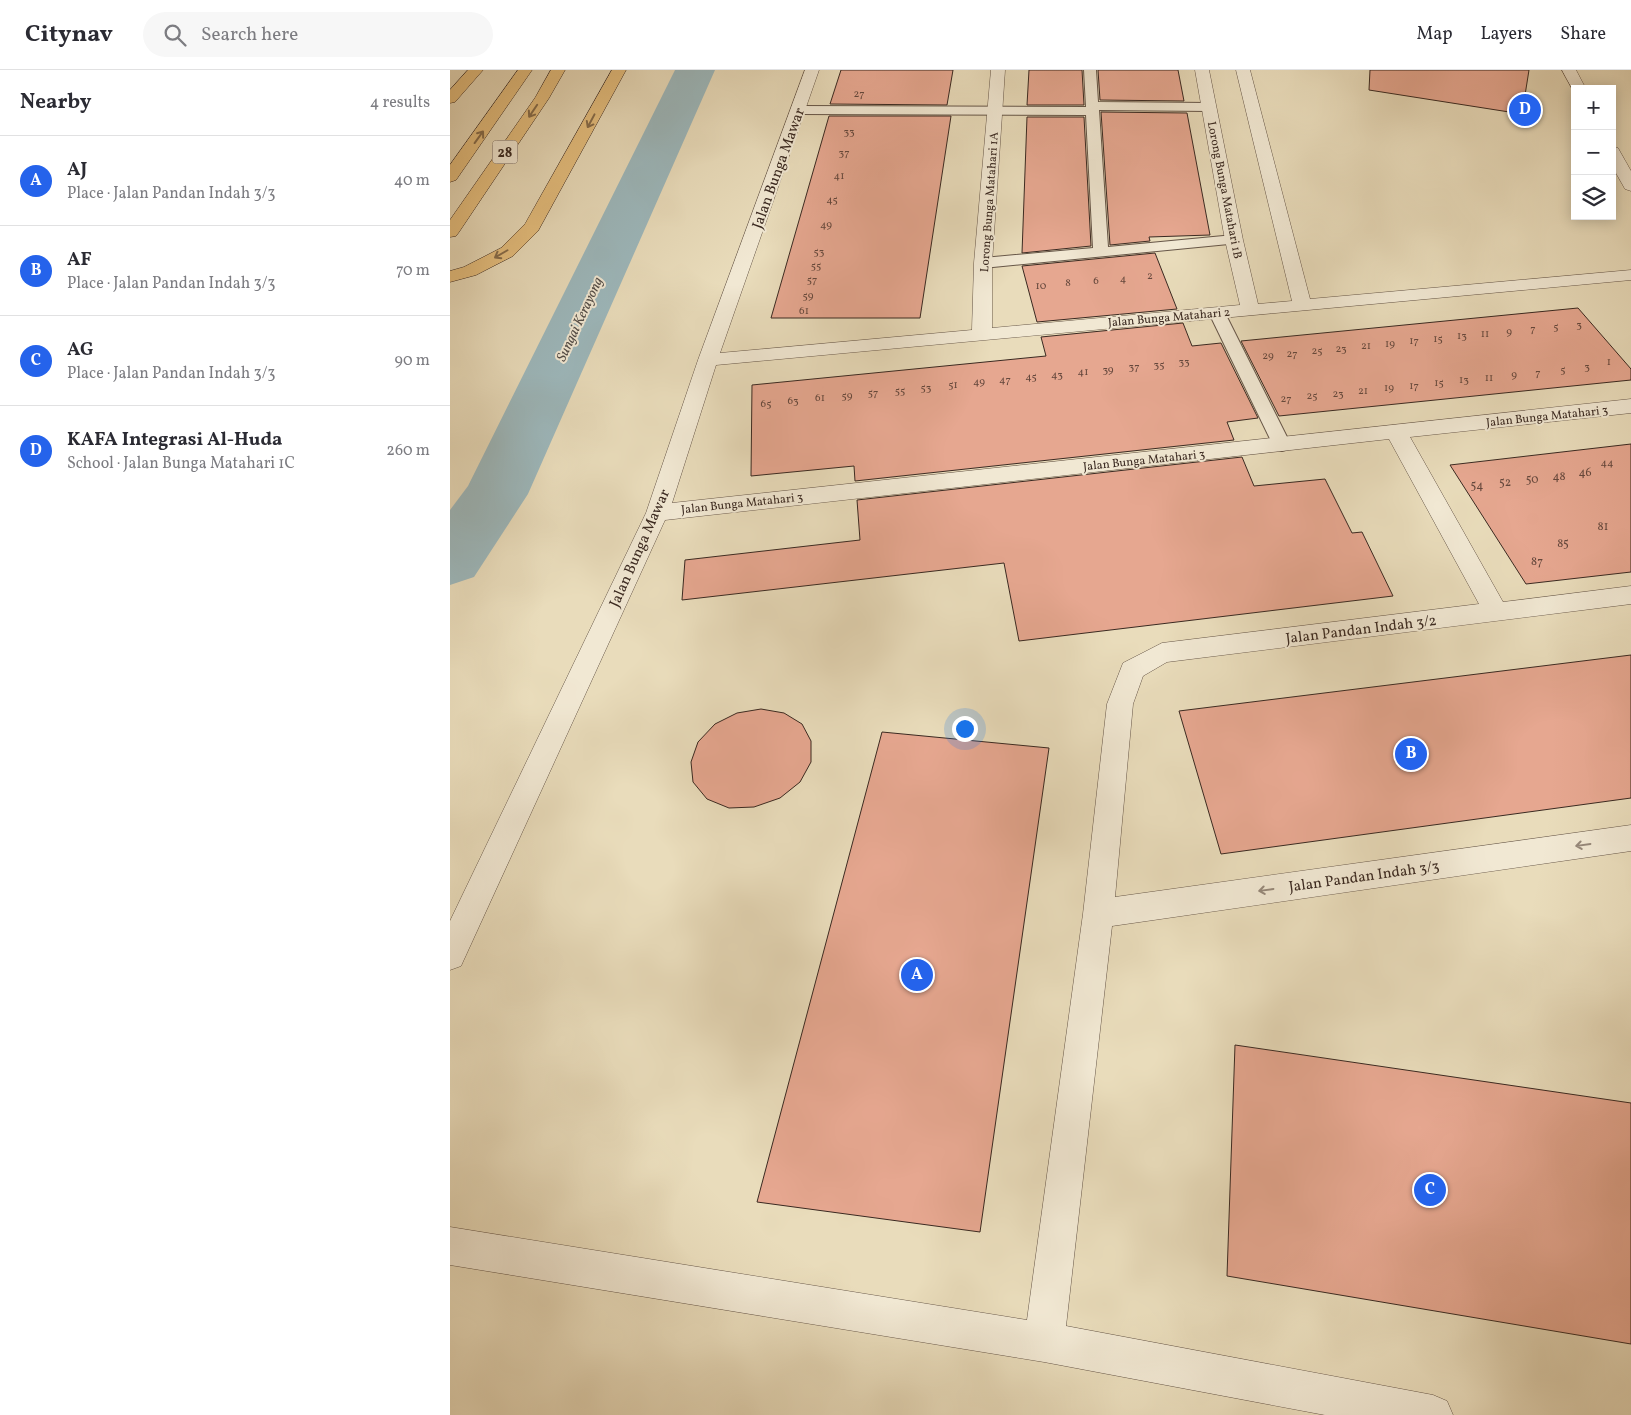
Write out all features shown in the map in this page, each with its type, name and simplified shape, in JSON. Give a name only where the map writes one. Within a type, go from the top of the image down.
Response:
[{"type":"highway","name":"28","points":[[450,177],[525,70]]},
{"type":"highway","name":"28","points":[[450,232],[542,98],[558,70]]},
{"type":"highway","points":[[450,99],[473,73]]},
{"type":"highway","points":[[450,277],[470,271],[507,252],[532,226],[616,74]]},
{"type":"street","name":"Jalan Bunga Mawar","points":[[450,955],[658,513],[708,360],[812,70]]},
{"type":"street","name":"Lorong Bunga Matahari 1A","points":[[982,335],[983,264],[998,70]]},
{"type":"street","name":"Lorong Bunga Matahari 1B","points":[[1202,70],[1234,240],[1250,310]]},
{"type":"street","points":[[1243,70],[1302,305]]},
{"type":"street","points":[[1569,70],[1577,85]]},
{"type":"street","points":[[1616,158],[1630,183]]},
{"type":"street","name":"Jalan Bunga Matahari 2","points":[[708,360],[1631,275]]},
{"type":"street","name":"Jalan Bunga Matahari 3","points":[[658,513],[1631,406]]},
{"type":"street","points":[[1396,432],[1496,612]]},
{"type":"street","name":"Jalan Pandan Indah 3/2","points":[[1044,1342],[1098,914],[1120,704],[1132,670],[1162,653],[1631,595]]},
{"type":"street","name":"Jalan Pandan Indah 3/3","points":[[1098,914],[1631,838]]},
{"type":"street","points":[[450,1246],[1044,1342],[1433,1415]]},
{"type":"lane","points":[[1090,70],[1102,252]]},
{"type":"lane","points":[[799,110],[1209,107]]},
{"type":"lane","points":[[983,264],[1234,240]]},
{"type":"lane","points":[[1217,313],[1282,445]]},
{"type":"building","points":[[841,70],[953,70],[947,105],[830,104]]},
{"type":"building","points":[[1029,70],[1082,70],[1084,105],[1027,105]]},
{"type":"building","points":[[1098,70],[1178,70],[1184,101],[1100,100]]},
{"type":"building","points":[[1370,70],[1529,70],[1522,114],[1369,90]]},
{"type":"building","points":[[1101,112],[1187,113],[1210,235],[1149,237],[1150,241],[1110,245]]},
{"type":"building","points":[[829,116],[951,116],[920,318],[771,318]]},
{"type":"building","points":[[1027,117],[1084,117],[1091,246],[1022,253]]},
{"type":"building","points":[[1155,253],[1177,309],[1037,322],[1022,266]]},
{"type":"building","points":[[1578,308],[1631,369],[1631,380],[1279,416],[1241,341]]},
{"type":"building","points":[[1183,323],[1192,346],[1221,343],[1258,418],[1227,422],[1234,440],[855,481],[854,466],[751,476],[752,385],[1046,356],[1041,337]]},
{"type":"building","points":[[1631,444],[1631,572],[1526,584],[1450,465]]},
{"type":"building","points":[[1242,457],[1254,486],[1325,479],[1352,533],[1362,532],[1393,596],[1019,641],[1004,563],[682,600],[685,560],[860,540],[857,500]]},
{"type":"building","points":[[1631,655],[1631,798],[1221,854],[1179,711]]},
{"type":"building","points":[[761,709],[784,713],[802,724],[811,741],[811,762],[800,782],[780,798],[754,807],[729,808],[707,799],[693,782],[691,762],[698,742],[715,724],[737,713]]},
{"type":"building","points":[[882,732],[1049,748],[980,1232],[757,1202]]},
{"type":"building","points":[[1235,1045],[1631,1103],[1631,1344],[1227,1276]]},
{"type":"waterway","name":"Sungai Kerayong","points":[[450,560],[496,494],[695,70]]},
{"type":"place","name":"KAFA Integrasi Al-Huda","points":[[1525,110]]},
{"type":"place","name":"AF","points":[[1411,754]]},
{"type":"place","name":"AJ","points":[[917,975]]},
{"type":"place","name":"AG","points":[[1430,1190]]}]
